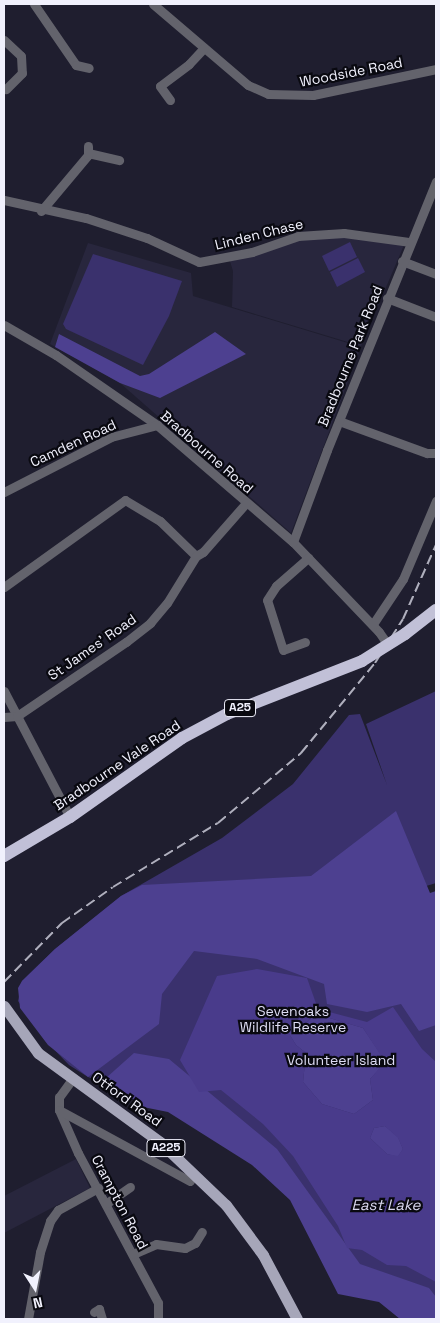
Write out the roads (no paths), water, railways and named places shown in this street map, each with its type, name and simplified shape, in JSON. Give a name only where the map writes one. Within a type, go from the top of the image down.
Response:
[{"type":"highway","name":"Bradbourne Vale Road","points":[[4,856],[70,817],[162,751],[227,714],[362,661],[405,634],[436,610]]},
{"type":"main road","name":"Otford Road","points":[[4,1006],[38,1053],[160,1142],[226,1205],[264,1255],[297,1319]]},
{"type":"street","points":[[34,4],[76,65],[89,68]]},
{"type":"street","name":"Woodside Road","points":[[153,4],[248,85],[277,95],[313,95],[436,69]]},
{"type":"street","points":[[4,40],[24,54],[22,73],[6,89]]},
{"type":"street","points":[[170,100],[160,86],[189,64],[204,48]]},
{"type":"street","points":[[41,211],[88,149],[119,160]]},
{"type":"street","name":"Bradbourne Park Road","points":[[293,542],[387,298],[436,181]]},
{"type":"street","name":"Linden Chase","points":[[4,200],[41,211],[86,218],[138,235],[199,262],[252,252],[298,236],[344,233],[410,242]]},
{"type":"street","points":[[402,261],[436,274]]},
{"type":"street","points":[[387,298],[436,317]]},
{"type":"street","name":"Bradbourne Road","points":[[4,325],[56,355],[157,425],[246,504],[293,542],[373,624],[388,645]]},
{"type":"street","points":[[339,421],[427,453],[436,453]]},
{"type":"street","name":"Camden Road","points":[[4,492],[110,437],[157,425]]},
{"type":"street","points":[[4,588],[125,500],[160,521],[196,556]]},
{"type":"street","points":[[373,624],[403,579],[436,501]]},
{"type":"street","name":"St James' Road","points":[[4,717],[17,716],[126,642],[150,623],[167,604],[196,556],[246,504]]},
{"type":"street","points":[[305,642],[283,650],[267,600],[276,586],[308,558]]},
{"type":"street","points":[[4,691],[70,817]]},
{"type":"street","name":"Crampton Road","points":[[73,1078],[59,1097],[59,1110],[158,1302],[158,1319]]},
{"type":"street","points":[[59,1110],[190,1181]]},
{"type":"street","points":[[106,1203],[130,1187]]},
{"type":"street","points":[[28,1319],[40,1252],[50,1221],[58,1210],[98,1188]]},
{"type":"street","points":[[133,1254],[156,1244],[178,1249],[198,1246],[202,1232]]},
{"type":"street","points":[[94,1312],[99,1309],[102,1319]]},
{"type":"water","name":"East Lake","points":[[257,969],[307,978],[318,1009],[367,1022],[393,1007],[422,1049],[436,1062],[436,1282],[406,1266],[387,1265],[362,1250],[347,1248],[338,1226],[293,1156],[263,1124],[221,1090],[199,1092],[180,1060],[217,976]],"holes":[[[316,1014],[363,1028],[385,1062],[370,1079],[373,1100],[354,1114],[322,1104],[303,1082],[306,1053],[296,1045],[288,1032],[292,1025],[305,1024]],[[385,1126],[398,1138],[403,1149],[398,1156],[387,1154],[370,1138],[374,1128]]]},
{"type":"railway","points":[[4,982],[62,923],[113,887],[218,823],[301,753],[375,663],[403,619],[436,545]]},
{"type":"park label","name":"Sevenoaks Wildlife Reserve","points":[[293,1020]]},
{"type":"park label","name":"Volunteer Island","points":[[341,1060]]}]
